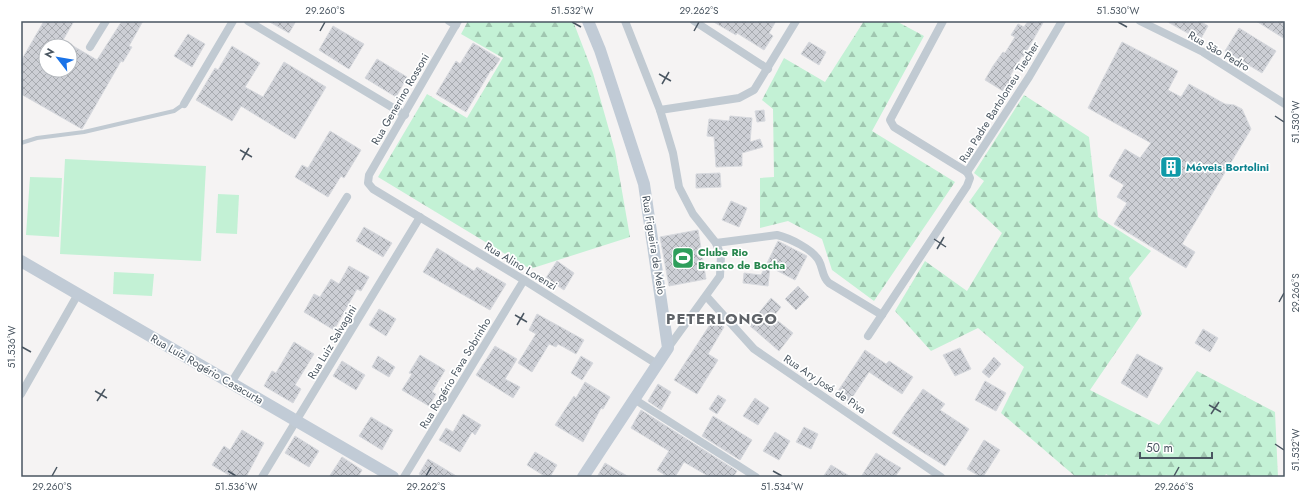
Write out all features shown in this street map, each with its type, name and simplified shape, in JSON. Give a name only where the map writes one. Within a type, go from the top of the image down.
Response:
[{"type":"main road","name":"Rua Figueira de Melo","points":[[588,21],[620,106],[644,184],[668,348]]},
{"type":"main road","name":"Rua Luiz Rogério Casacurta","points":[[21,261],[393,477]]},
{"type":"main road","points":[[582,477],[668,348]]},
{"type":"street","points":[[90,47],[106,21]]},
{"type":"street","points":[[184,104],[232,21]]},
{"type":"street","points":[[248,21],[405,115]]},
{"type":"street","points":[[625,21],[660,110],[673,153],[678,187],[693,214],[716,242],[721,256],[720,276],[707,297],[668,348]]},
{"type":"street","points":[[694,21],[768,69]]},
{"type":"street","points":[[660,110],[744,96],[754,90],[796,21]]},
{"type":"street","points":[[943,21],[893,115],[891,124],[967,172]]},
{"type":"street","name":"Rua Padre Bartolomeu Tiecher","points":[[868,336],[967,186],[970,178],[967,172],[1029,77],[1062,21]]},
{"type":"street","name":"Rua São Pedro","points":[[1140,21],[1203,52],[1285,104]]},
{"type":"street","name":"Rua Generino Rossoni","points":[[373,189],[368,182],[369,175],[405,115],[454,22]]},
{"type":"street","name":"Rua Alino Lorenzi","points":[[373,189],[524,280],[657,364]]},
{"type":"street","points":[[231,383],[348,197]]},
{"type":"street","name":"Rua Luiz Salvagini","points":[[262,477],[420,217]]},
{"type":"street","points":[[716,242],[777,235],[786,237],[817,258],[824,277],[828,283],[882,315]]},
{"type":"street","name":"Rua Rogério Fava Sobrinho","points":[[404,477],[524,280]]},
{"type":"street","points":[[21,394],[78,294]]},
{"type":"street","name":"Rua Ary José de Piva","points":[[707,297],[754,349],[941,477]]},
{"type":"street","points":[[634,399],[756,477]]},
{"type":"lane","points":[[21,143],[37,138],[84,132],[166,113],[179,109],[184,104]]},
{"type":"green space","points":[[468,21],[573,21],[593,73],[615,151],[630,237],[530,269],[378,177],[427,94],[467,118],[503,58],[461,34]]},
{"type":"green space","points":[[864,21],[896,21],[924,36],[872,131],[955,182],[874,301],[832,270],[822,239],[788,221],[760,228],[760,178],[774,177],[773,109],[762,100],[784,58],[825,82]]},
{"type":"green space","points":[[1024,95],[1089,137],[1098,217],[1151,251],[1129,278],[1142,314],[1090,390],[1159,425],[1197,371],[1275,412],[1278,477],[1111,477],[1106,474],[1104,477],[1076,477],[1001,413],[1024,367],[978,328],[931,351],[895,311],[925,261],[967,291],[1002,233],[969,202],[984,181],[974,173]]},
{"type":"green space","points":[[65,159],[206,166],[201,261],[60,254]]},
{"type":"green space","points":[[30,177],[62,178],[59,237],[26,235]]},
{"type":"green space","points":[[218,194],[239,195],[237,234],[216,233]]},
{"type":"green space","points":[[114,272],[154,274],[152,296],[113,294]]},
{"type":"building","points":[[44,21],[74,21],[64,38],[38,38],[38,78],[78,78],[78,49],[97,60],[122,21],[143,21],[129,46],[132,47],[123,62],[121,61],[82,129],[21,94],[21,61]]},
{"type":"building","points":[[268,21],[296,21],[289,33]]},
{"type":"building","points":[[712,21],[776,21],[769,33],[773,36],[764,50],[737,33],[736,35]]},
{"type":"building","points":[[1028,21],[1044,21],[1010,76],[1016,80],[1008,94],[985,80],[993,66],[1003,52],[1005,53],[1015,37],[1011,35],[1018,24],[1024,27]]},
{"type":"building","points":[[1166,21],[1200,21],[1208,26],[1200,40]]},
{"type":"building","points":[[1256,21],[1285,21],[1285,39]]},
{"type":"building","points":[[333,26],[364,44],[349,69],[319,50]]},
{"type":"building","points":[[1239,28],[1276,51],[1262,73],[1225,51]]},
{"type":"building","points":[[188,34],[205,44],[192,67],[174,56]]},
{"type":"building","points":[[809,42],[826,52],[819,65],[801,54]]},
{"type":"building","name":"Móveis Bortolini","points":[[1122,42],[1178,71],[1168,90],[1181,97],[1189,84],[1225,104],[1234,105],[1242,109],[1251,129],[1182,244],[1195,252],[1186,268],[1114,224],[1127,203],[1117,197],[1124,185],[1109,176],[1125,149],[1140,158],[1151,143],[1088,108]]},
{"type":"building","points":[[473,43],[500,59],[492,71],[491,70],[466,112],[436,94],[456,61],[460,64]]},
{"type":"building","points":[[232,46],[260,63],[245,87],[263,97],[284,62],[326,87],[295,139],[241,106],[232,121],[196,100],[215,68],[218,70]]},
{"type":"building","points":[[377,59],[407,77],[396,97],[365,78]]},
{"type":"building","points":[[764,110],[765,121],[757,122],[755,111]]},
{"type":"building","points":[[730,116],[752,118],[750,142],[760,139],[763,147],[742,153],[742,166],[716,167],[714,137],[707,136],[709,119],[729,121]]},
{"type":"building","points":[[330,131],[361,150],[344,178],[341,176],[328,197],[295,177],[302,165],[308,168]]},
{"type":"building","points":[[720,173],[721,187],[696,188],[696,174]]},
{"type":"building","points":[[731,201],[747,208],[739,227],[722,220]]},
{"type":"building","points":[[364,227],[392,243],[383,257],[356,241]]},
{"type":"building","name":"Clube Rio Branco de Bocha","points":[[698,230],[706,279],[669,286],[660,237]]},
{"type":"building","points":[[778,241],[807,256],[795,280],[770,267],[768,286],[743,283],[744,273],[761,275]]},
{"type":"building","points":[[437,248],[474,271],[477,267],[506,284],[490,310],[423,272]]},
{"type":"building","points":[[557,261],[574,273],[564,290],[546,278]]},
{"type":"building","points":[[349,266],[369,277],[361,291],[357,289],[334,330],[304,312],[314,294],[320,297],[331,279],[339,284]]},
{"type":"building","points":[[798,286],[809,297],[796,310],[785,299]]},
{"type":"building","points":[[771,298],[781,307],[773,317],[793,333],[779,351],[749,325]]},
{"type":"building","points":[[379,309],[396,319],[386,336],[369,325]]},
{"type":"building","points":[[537,314],[584,340],[576,354],[558,344],[556,347],[549,344],[532,372],[518,363],[536,334],[529,330]]},
{"type":"building","points":[[713,320],[724,327],[708,354],[718,360],[697,394],[674,380]]},
{"type":"building","points":[[1203,329],[1218,338],[1210,352],[1195,343]]},
{"type":"building","points":[[294,342],[314,354],[295,385],[301,389],[293,403],[264,386],[272,371],[276,373]]},
{"type":"building","points":[[495,346],[517,359],[505,379],[520,387],[513,398],[476,375]]},
{"type":"building","points":[[960,348],[971,369],[955,376],[943,355]]},
{"type":"building","points":[[865,350],[886,364],[889,361],[913,377],[902,394],[869,372],[849,402],[836,394]]},
{"type":"building","points":[[1137,354],[1163,368],[1147,398],[1121,383]]},
{"type":"building","points":[[420,355],[445,370],[432,392],[436,394],[429,406],[402,390],[412,374],[409,373]]},
{"type":"building","points":[[378,356],[395,367],[389,377],[372,367]]},
{"type":"building","points":[[581,356],[593,363],[582,380],[571,373]]},
{"type":"building","points":[[994,357],[1001,364],[989,378],[982,372]]},
{"type":"building","points":[[342,361],[365,375],[356,390],[333,376]]},
{"type":"building","points":[[985,381],[1006,393],[996,411],[975,400]]},
{"type":"building","points":[[585,382],[610,397],[603,409],[601,408],[583,442],[555,425],[574,396],[576,398]]},
{"type":"building","points":[[658,384],[671,392],[661,410],[648,401]]},
{"type":"building","points":[[923,389],[945,404],[940,410],[969,429],[945,466],[892,433]]},
{"type":"building","points":[[718,395],[726,400],[717,414],[709,409]]},
{"type":"building","points":[[755,398],[769,408],[758,425],[743,416]]},
{"type":"building","points":[[641,410],[737,471],[733,477],[710,477],[684,462],[675,477],[668,477],[657,470],[669,451],[631,428]]},
{"type":"building","points":[[463,414],[481,425],[475,435],[472,432],[460,452],[439,440],[446,428],[453,432]]},
{"type":"building","points":[[713,416],[752,440],[740,460],[702,436]]},
{"type":"building","points":[[371,417],[393,430],[382,450],[359,436]]},
{"type":"building","points":[[804,427],[818,434],[811,449],[796,442]]},
{"type":"building","points":[[242,430],[264,443],[246,477],[232,477],[212,465],[224,446],[230,450]]},
{"type":"building","points":[[775,432],[790,441],[779,460],[763,451]]},
{"type":"building","points":[[295,436],[319,451],[309,467],[285,453]]},
{"type":"building","points":[[984,440],[1000,450],[983,477],[981,477],[967,469]]},
{"type":"building","points":[[535,452],[557,465],[550,477],[546,477],[527,465]]},
{"type":"building","points":[[876,453],[901,468],[895,477],[861,477]]},
{"type":"building","points":[[342,457],[362,470],[358,477],[329,477]]},
{"type":"building","points":[[428,459],[458,477],[425,477],[419,474]]},
{"type":"building","points":[[605,463],[629,477],[597,477]]},
{"type":"building","points":[[831,465],[851,477],[823,477]]},
{"type":"place","name":"Móveis Bortolini","points":[[1171,167]]},
{"type":"place","name":"Clube Rio Branco de Bocha","points":[[683,258]]},
{"type":"district","name":"PETERLONGO","points":[[722,319]]}]
